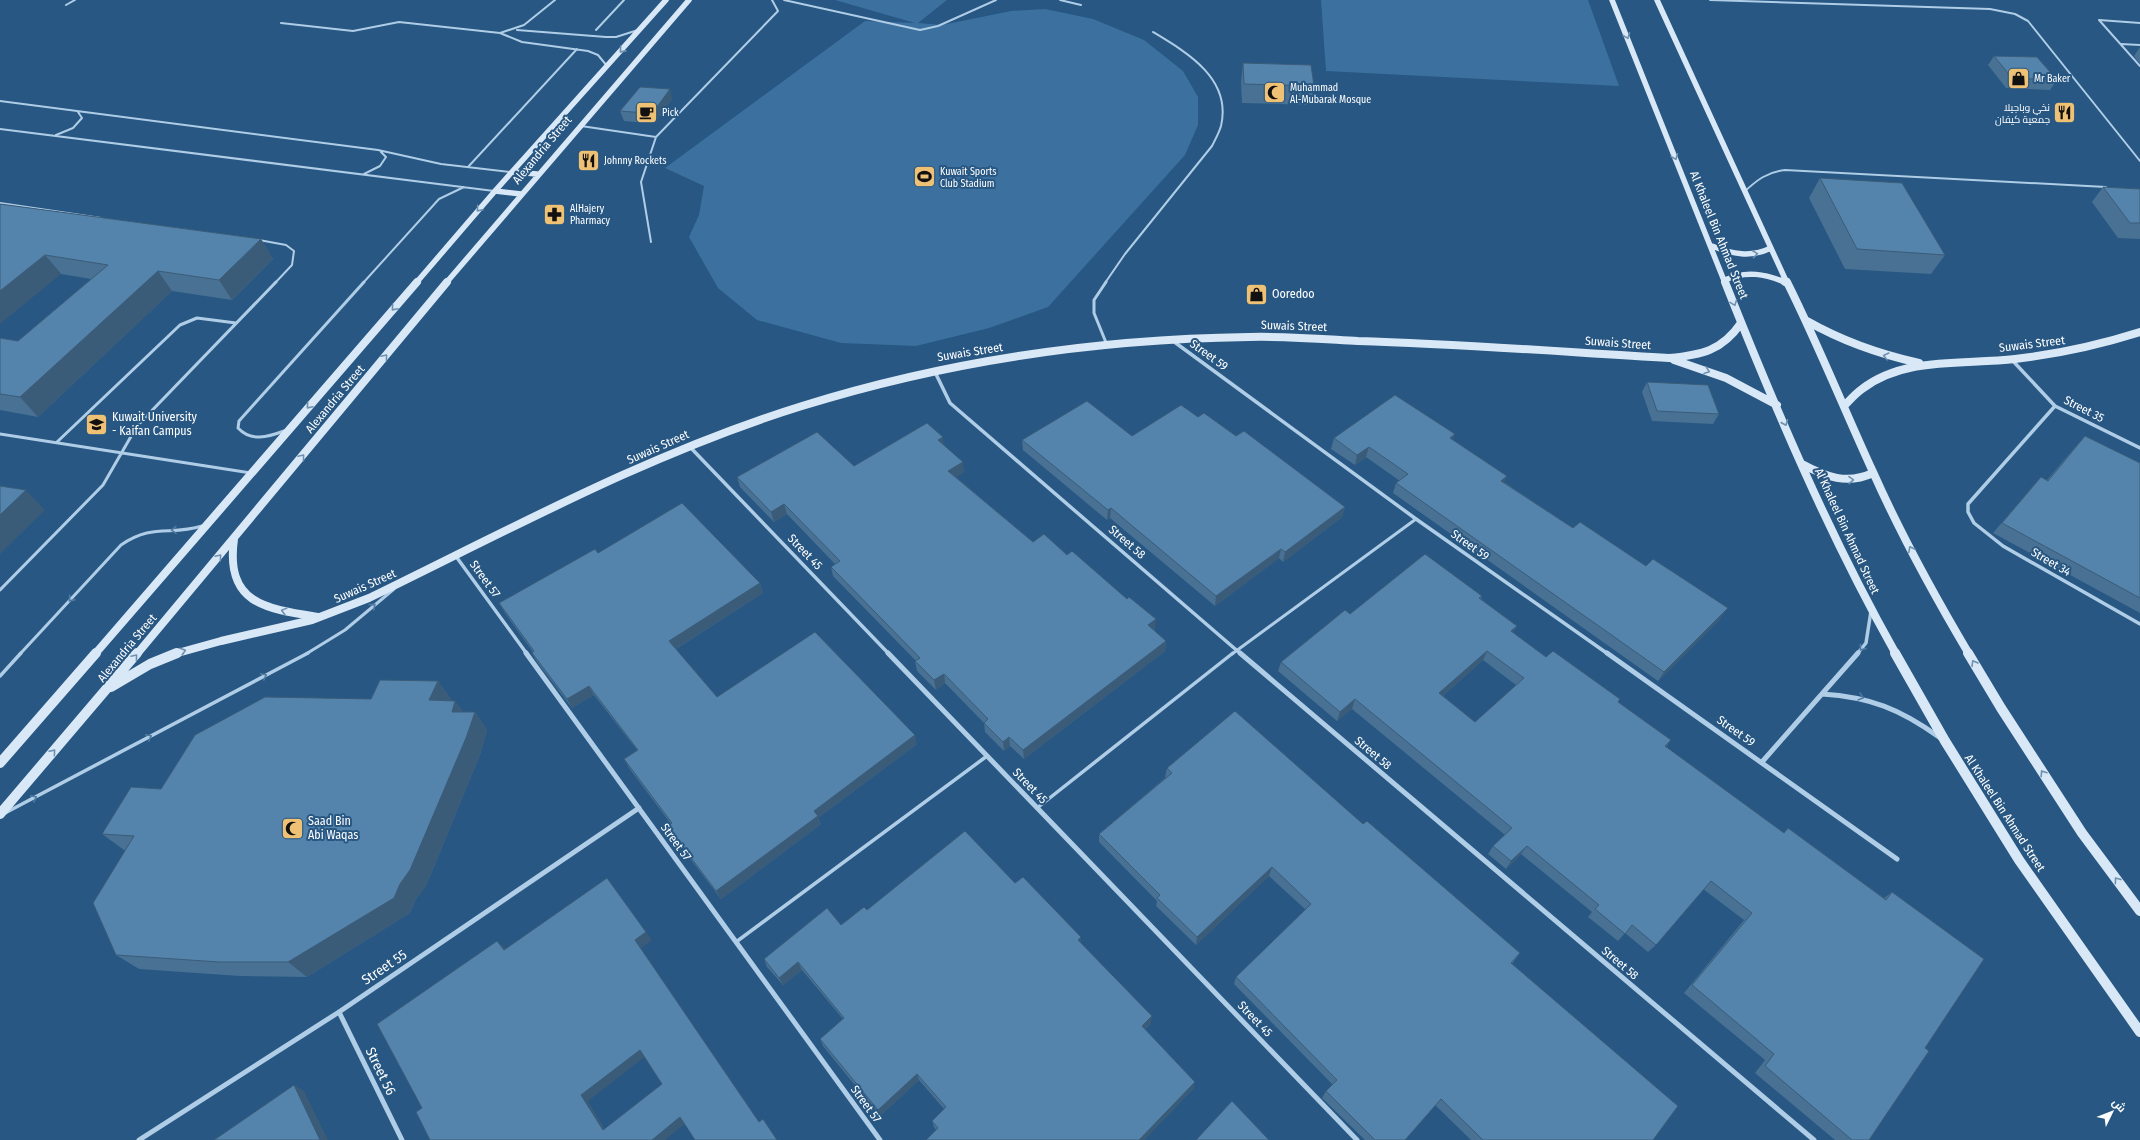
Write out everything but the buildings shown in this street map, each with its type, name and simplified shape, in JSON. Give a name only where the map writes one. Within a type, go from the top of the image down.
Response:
[{"type":"street","name":"Alexandria Street","points":[[0,763],[252,474],[495,191],[666,0]]},
{"type":"street","name":"Alexandria Street","points":[[0,815],[234,539],[520,194],[689,0]]},
{"type":"street","name":"Al Khaleel Bin Ahmad Street","points":[[1612,0],[1712,246],[1741,323],[1802,464],[1872,611],[1945,741],[2019,860],[2140,1032]]},
{"type":"street","points":[[1657,0],[1744,192],[1787,283],[1807,321],[1873,473],[1932,591],[2001,708],[2082,833],[2140,911]]},
{"type":"street","points":[[513,172],[537,174]]},
{"type":"street","points":[[495,191],[520,194]]},
{"type":"street","points":[[1712,246],[1734,254],[1745,255],[1756,255],[1771,248]]},
{"type":"street","points":[[1725,280],[1736,275],[1752,273],[1764,275],[1787,283]]},
{"type":"street","name":"Suwais Street","points":[[1807,321],[1841,340],[1860,348],[1924,364]]},
{"type":"street","name":"Suwais Street","points":[[110,686],[144,666],[194,647],[293,627],[348,608],[455,555],[688,446],[745,424],[860,388],[934,370],[1050,350],[1171,339],[1249,337],[1458,345],[1670,358],[1691,357],[1709,352],[1724,344],[1735,335],[1741,323]]},
{"type":"street","name":"Suwais Street","points":[[1844,406],[1854,394],[1868,383],[1902,368],[1924,364],[2012,359],[2071,351],[2140,332]]},
{"type":"street","name":"Street 59","points":[[1171,339],[1416,519],[1762,762],[1897,859]]},
{"type":"street","name":"Suwais Street","points":[[1670,358],[1726,378],[1777,405]]},
{"type":"street","name":"Street 35","points":[[2012,359],[2055,406],[2140,448]]},
{"type":"street","name":"Street 58","points":[[934,370],[950,403],[1814,1140]]},
{"type":"street","points":[[2055,406],[1968,504],[1968,512],[1974,523],[2002,546],[2140,624]]},
{"type":"street","name":"Street 45","points":[[688,446],[1357,1140]]},
{"type":"street","points":[[1802,464],[1820,475],[1841,480],[1860,480],[1873,473]]},
{"type":"street","name":"Suwais Street","points":[[234,539],[232,564],[236,582],[244,594],[258,604],[288,612],[322,617]]},
{"type":"street","name":"Street 57","points":[[455,555],[880,1140]]},
{"type":"street","name":"Street 59","points":[[1762,762],[1866,643],[1872,611]]},
{"type":"street","points":[[1822,694],[1852,695],[1885,704],[1916,719],[1945,741]]},
{"type":"street","name":"Street 55","points":[[140,1140],[339,1012],[639,808]]},
{"type":"street","name":"Street 56","points":[[339,1012],[402,1140]]},
{"type":"lane","points":[[66,5],[75,0]]},
{"type":"lane","points":[[516,30],[532,21],[555,0]]},
{"type":"lane","points":[[596,30],[624,0]]},
{"type":"lane","points":[[652,242],[641,182],[656,137],[778,11],[772,0]]},
{"type":"lane","points":[[784,0],[920,30],[928,30],[970,10],[996,0]]},
{"type":"lane","points":[[1060,0],[1081,5]]},
{"type":"lane","points":[[1710,0],[1990,9],[2015,14],[2028,21],[2140,161]]},
{"type":"lane","points":[[2140,23],[2099,20],[2140,66]]},
{"type":"lane","points":[[281,23],[353,31],[399,22],[500,33],[522,42],[578,49],[598,55],[607,66]]},
{"type":"lane","points":[[500,33],[516,30],[606,37],[622,35],[641,28]]},
{"type":"lane","points":[[1107,345],[1094,313],[1094,300],[1125,254],[1212,146],[1221,126],[1222,103],[1213,76],[1191,55],[1153,32]]},
{"type":"lane","points":[[2121,44],[2140,45]]},
{"type":"lane","points":[[468,167],[578,49]]},
{"type":"lane","points":[[0,101],[378,150],[441,164],[513,172]]},
{"type":"lane","points":[[54,136],[79,123],[82,118],[81,114],[77,111]]},
{"type":"lane","points":[[578,126],[656,137]]},
{"type":"lane","points":[[0,129],[495,191]]},
{"type":"lane","points":[[362,174],[375,169],[384,162],[386,157],[378,150]]},
{"type":"lane","points":[[1744,192],[1761,176],[1770,171],[1785,170],[2109,188]]},
{"type":"lane","points":[[290,429],[270,437],[255,438],[243,435],[238,428],[239,421],[245,413],[439,199],[464,187]]},
{"type":"lane","points":[[0,203],[103,218]]},
{"type":"lane","points":[[0,590],[104,485],[138,426],[292,264],[296,256],[292,247],[284,244],[253,240]]},
{"type":"lane","points":[[57,442],[180,326],[189,321],[202,318],[236,323]]},
{"type":"lane","points":[[0,434],[252,474]]},
{"type":"lane","points":[[1038,808],[1238,650],[1416,519]]},
{"type":"lane","points":[[0,676],[116,548],[129,539],[156,530],[193,530],[211,521]]},
{"type":"lane","points":[[0,815],[315,649],[345,630],[402,582]]},
{"type":"lane","points":[[736,942],[987,755]]},
{"type":"shaded area","name":"Kuwait Sports Club Stadium","points":[[835,0],[947,0],[918,23],[942,25],[1011,11],[1045,9],[1093,19],[1144,40],[1183,71],[1198,97],[1198,125],[1185,155],[1048,307],[989,328],[916,346],[841,343],[757,320],[718,288],[689,237],[699,215],[704,186],[665,168],[865,21],[915,23]]},
{"type":"shaded area","points":[[1321,0],[1588,0],[1619,86],[1326,71]]},
{"type":"place","name":"Mr Baker","points":[[2019,78]]},
{"type":"place","name":"Muhammad Al-Mubarak Mosque","points":[[1275,93]]},
{"type":"place","name":"Pick","points":[[647,112]]},
{"type":"place","name":"نخي وباجيلا جمعية كيفان","points":[[2065,113]]},
{"type":"place","name":"Johnny Rockets","points":[[589,160]]},
{"type":"place","name":"Kuwait Sports Club Stadium","points":[[925,177]]},
{"type":"place","name":"AlHajery Pharmacy","points":[[555,214]]},
{"type":"place","name":"Ooredoo","points":[[1257,294]]},
{"type":"place","name":"Kuwait University - Kaifan Campus","points":[[96,424]]},
{"type":"place","name":"Saad Bin Abi Waqas","points":[[293,828]]}]
